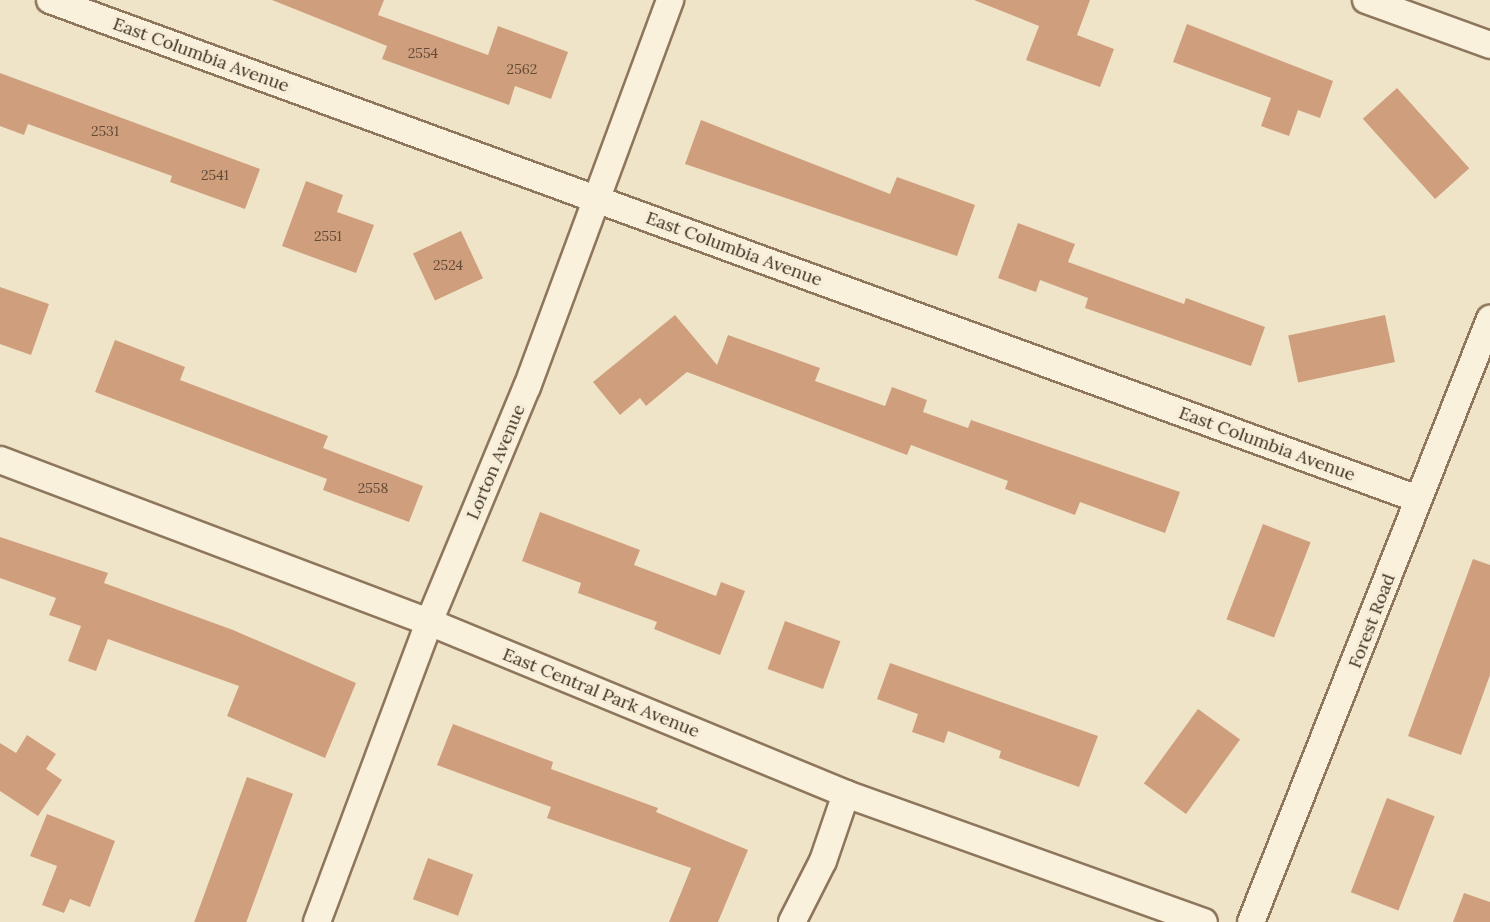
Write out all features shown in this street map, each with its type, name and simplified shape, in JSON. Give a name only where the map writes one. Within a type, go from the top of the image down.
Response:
[{"type":"street","name":"East Columbia Avenue","points":[[50,0],[1418,499]]},
{"type":"street","name":"Lorton Avenue","points":[[317,922],[429,622],[527,387],[670,0]]},
{"type":"street","points":[[1366,0],[1490,45]]},
{"type":"street","name":"Forest Road","points":[[1251,922],[1490,319]]},
{"type":"street","name":"East Central Park Avenue","points":[[0,460],[429,622],[846,794],[1204,922]]},
{"type":"street","points":[[792,922],[823,861],[846,794]]},
{"type":"building","points":[[272,0],[384,0],[378,15],[488,55],[498,26],[568,52],[551,99],[515,86],[509,105],[382,59],[387,46]]},
{"type":"building","points":[[974,0],[1090,0],[1077,35],[1114,49],[1100,87],[1026,60],[1039,26]]},
{"type":"building","points":[[1187,24],[1333,81],[1320,118],[1298,110],[1289,136],[1261,126],[1271,98],[1173,62]]},
{"type":"building","points":[[0,73],[260,169],[245,209],[170,182],[172,176],[28,124],[24,135],[0,126]]},
{"type":"building","points":[[1397,88],[1469,168],[1435,199],[1363,119]]},
{"type":"building","points":[[701,120],[890,194],[897,177],[975,205],[957,256],[685,164]]},
{"type":"building","points":[[306,181],[343,195],[337,212],[374,225],[356,273],[282,246]]},
{"type":"building","points":[[1018,223],[1075,244],[1068,262],[1184,304],[1186,298],[1265,327],[1251,366],[1085,308],[1088,298],[1040,280],[1036,292],[998,278]]},
{"type":"building","points":[[461,231],[483,278],[435,301],[413,253]]},
{"type":"building","points":[[0,287],[49,304],[31,355],[0,344]]},
{"type":"building","points":[[675,315],[717,365],[728,335],[820,368],[815,381],[885,406],[892,387],[927,400],[923,412],[968,428],[971,420],[1180,492],[1165,533],[1080,502],[1075,515],[1005,489],[1008,481],[911,445],[907,455],[687,372],[646,406],[640,398],[620,415],[593,382]]},
{"type":"building","points":[[1385,315],[1395,362],[1298,383],[1288,336]]},
{"type":"building","points":[[115,340],[185,367],[180,380],[328,436],[323,448],[423,486],[409,522],[323,490],[327,479],[95,392]]},
{"type":"building","points":[[540,512],[640,550],[634,565],[716,596],[721,582],[745,591],[720,655],[654,629],[657,622],[578,593],[581,583],[522,561]]},
{"type":"building","points":[[1263,524],[1311,542],[1274,638],[1226,619]]},
{"type":"building","points":[[0,537],[108,573],[104,583],[233,630],[356,683],[325,758],[227,716],[239,686],[108,639],[96,671],[68,661],[81,626],[49,615],[56,598],[0,578]]},
{"type":"building","points":[[1473,559],[1490,565],[1490,675],[1461,755],[1408,736]]},
{"type":"building","points":[[785,621],[840,641],[823,689],[768,669]]},
{"type":"building","points":[[890,663],[1098,736],[1079,787],[999,758],[1001,751],[948,731],[944,743],[912,732],[918,714],[877,699]]},
{"type":"building","points":[[1198,709],[1240,740],[1186,814],[1144,783]]},
{"type":"building","points":[[453,724],[553,762],[551,769],[658,808],[656,812],[748,850],[718,922],[669,922],[691,868],[547,818],[551,807],[437,765]]},
{"type":"building","points":[[27,735],[56,754],[46,769],[62,780],[38,816],[0,791],[0,743],[16,753]]},
{"type":"building","points":[[247,777],[293,794],[246,922],[194,922]]},
{"type":"building","points":[[1387,798],[1435,816],[1398,911],[1351,892]]},
{"type":"building","points":[[47,814],[115,841],[90,907],[70,899],[64,913],[42,905],[57,866],[30,856]]},
{"type":"building","points":[[428,858],[473,874],[458,916],[413,899]]},
{"type":"building","points":[[1464,893],[1490,902],[1490,922],[1453,922]]}]
